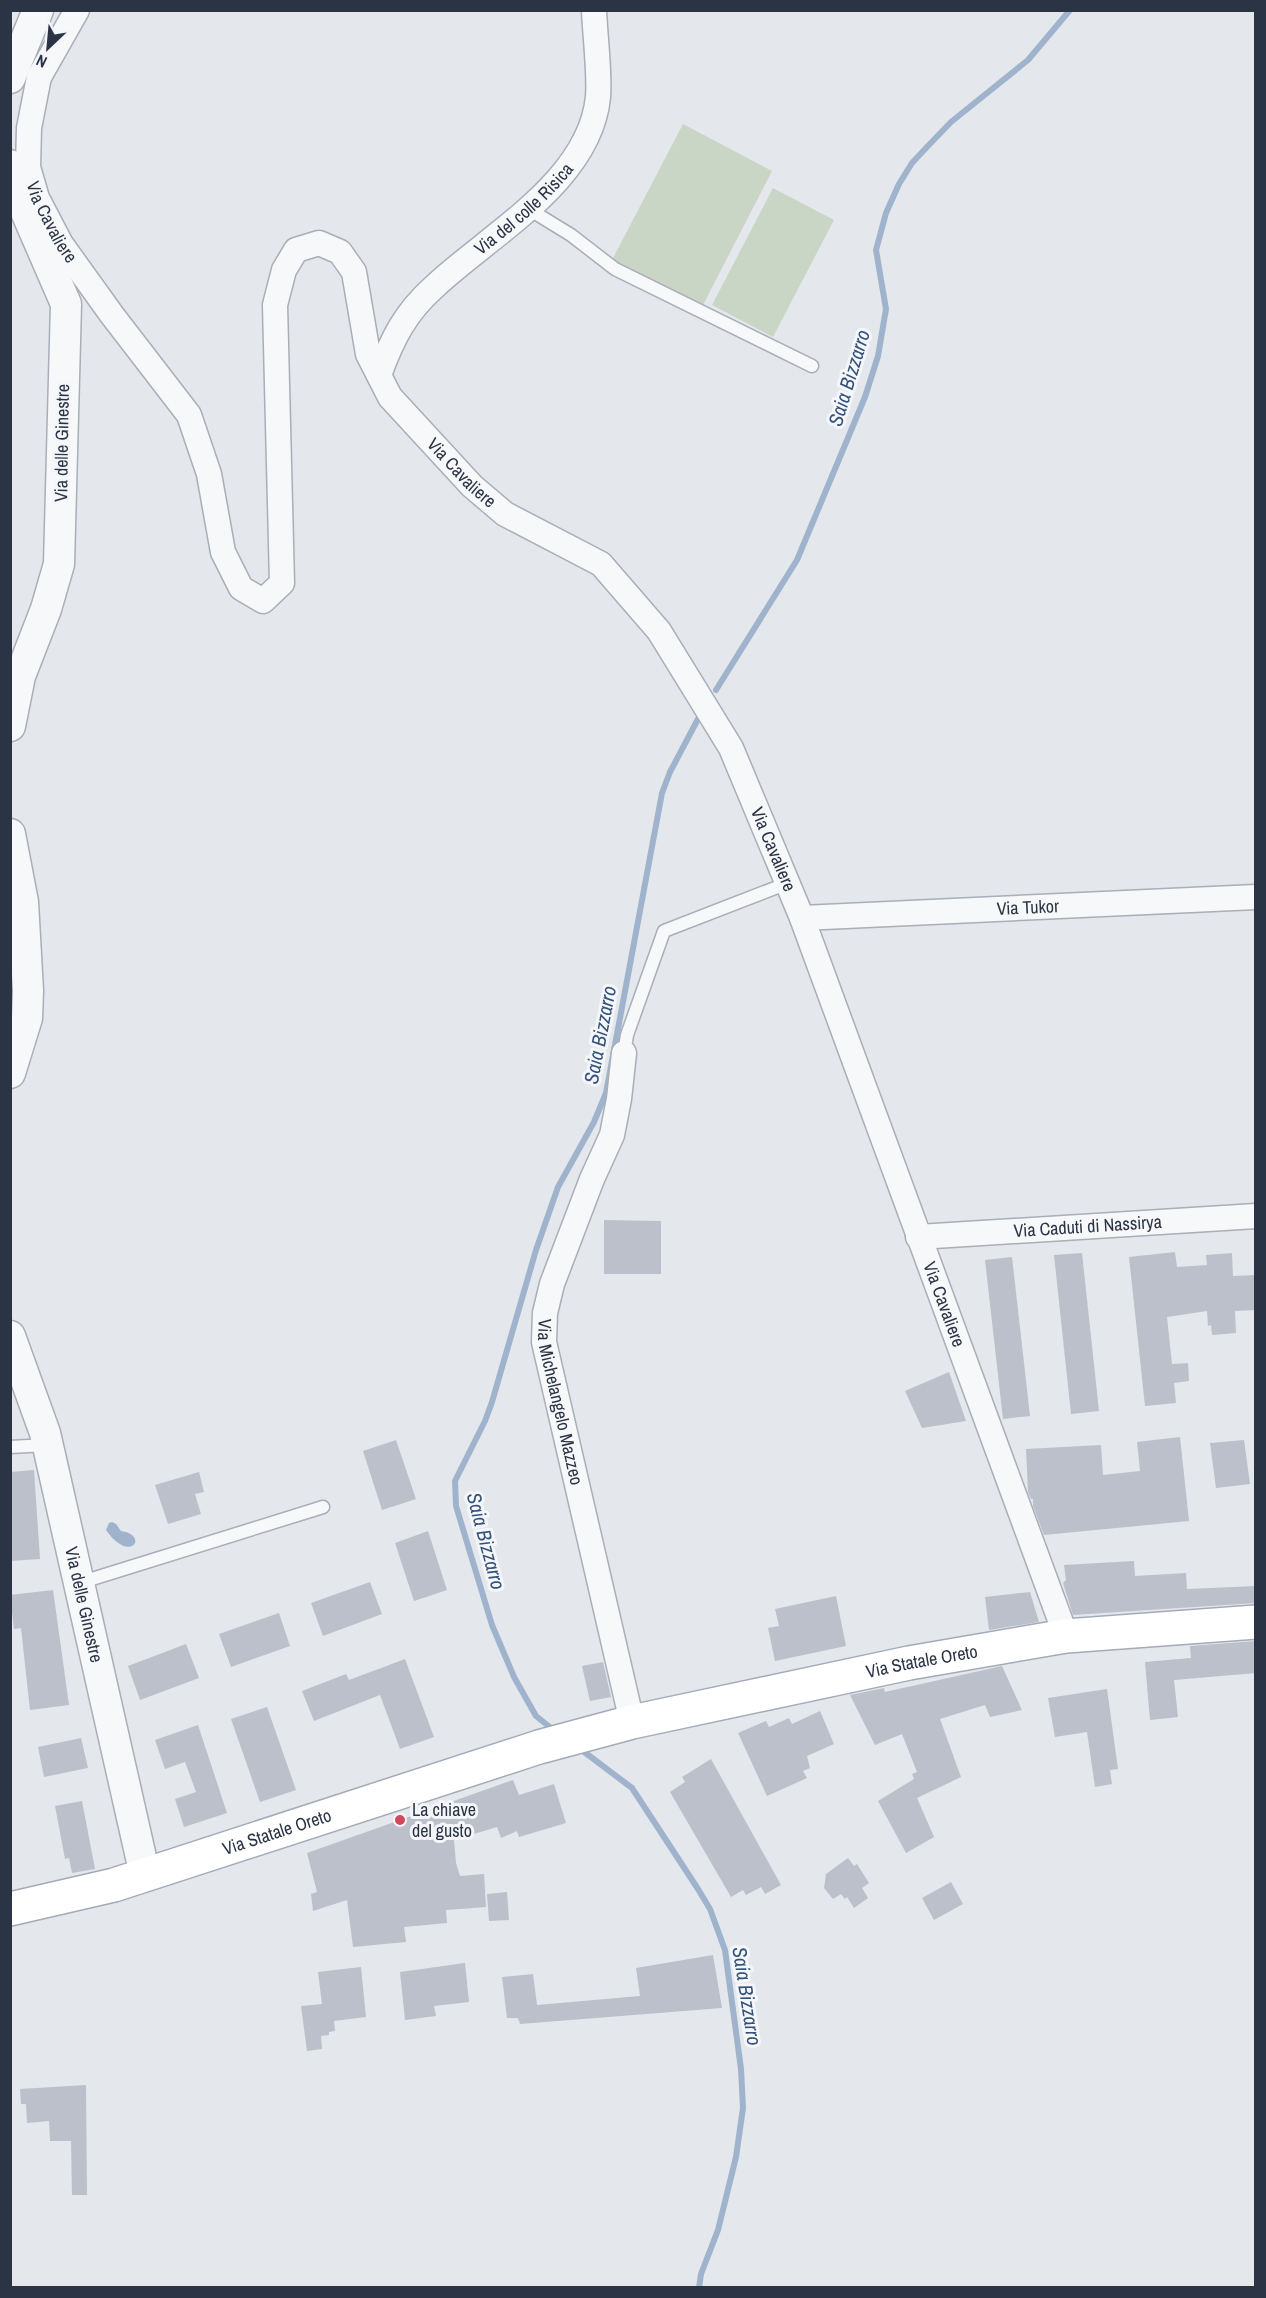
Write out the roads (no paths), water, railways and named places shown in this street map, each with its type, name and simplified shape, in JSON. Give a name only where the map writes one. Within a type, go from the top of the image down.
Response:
[{"type":"main road","name":"Via Statale Oreto","points":[[10,1909],[60,1899],[146,1875],[539,1747],[633,1722],[909,1663],[1066,1636],[1256,1622]]},
{"type":"street","points":[[10,78],[38,10]]},
{"type":"street","name":"Via Cavaliere","points":[[76,10],[39,76],[29,128],[28,167],[37,198],[61,244],[189,415],[209,474],[223,552],[241,588],[263,601],[282,583],[275,305],[284,270],[296,250],[319,243],[339,252],[354,272],[368,354],[390,397],[472,486],[505,514],[601,564],[659,631],[731,748],[802,918],[1066,1636]]},
{"type":"street","name":"Via del colle Risica","points":[[379,375],[392,340],[409,314],[425,296],[552,186],[581,148],[598,97],[594,10]]},
{"type":"street","name":"Via delle Ginestre","points":[[10,165],[13,182],[66,304],[59,564],[46,609],[20,676],[10,726]]},
{"type":"street","points":[[10,834],[23,902],[28,991],[27,1018],[10,1073]]},
{"type":"street","name":"Via Tukor","points":[[802,918],[1256,897]]},
{"type":"street","name":"Via Michelangelo Mazzeo","points":[[624,1053],[612,1135],[592,1179],[552,1284],[545,1313],[544,1342],[633,1722]]},
{"type":"street","name":"Via Caduti di Nassirya","points":[[918,1237],[1256,1216]]},
{"type":"street","name":"Via delle Ginestre","points":[[10,1336],[47,1445],[146,1875]]},
{"type":"lane","points":[[527,208],[571,236],[615,269],[812,366]]},
{"type":"lane","points":[[624,1053],[627,1035],[664,931],[788,883]]},
{"type":"lane","points":[[10,1447],[47,1445]]},
{"type":"lane","points":[[78,1584],[323,1507]]},
{"type":"water","points":[[112,1522],[121,1531],[134,1537],[133,1545],[129,1547],[115,1540],[106,1530]]},
{"type":"waterway","name":"Saia Bizzarro","points":[[716,690],[797,560],[865,397],[878,356],[886,309],[876,250],[886,213],[899,184],[912,163],[951,122],[1028,60],[1070,10]]},
{"type":"waterway","name":"Saia Bizzarro","points":[[556,1732],[536,1716],[514,1677],[492,1625],[456,1506],[455,1481],[492,1402],[536,1250],[558,1187],[594,1122],[606,1093],[662,793],[670,772],[698,719]]},
{"type":"waterway","name":"Saia Bizzarro","points":[[579,1748],[632,1788],[710,1909],[725,1950],[741,2069],[743,2108],[736,2157],[718,2230],[701,2274],[699,2288]]},
{"type":"place","name":"La chiave del gusto","points":[[400,1820]]}]
